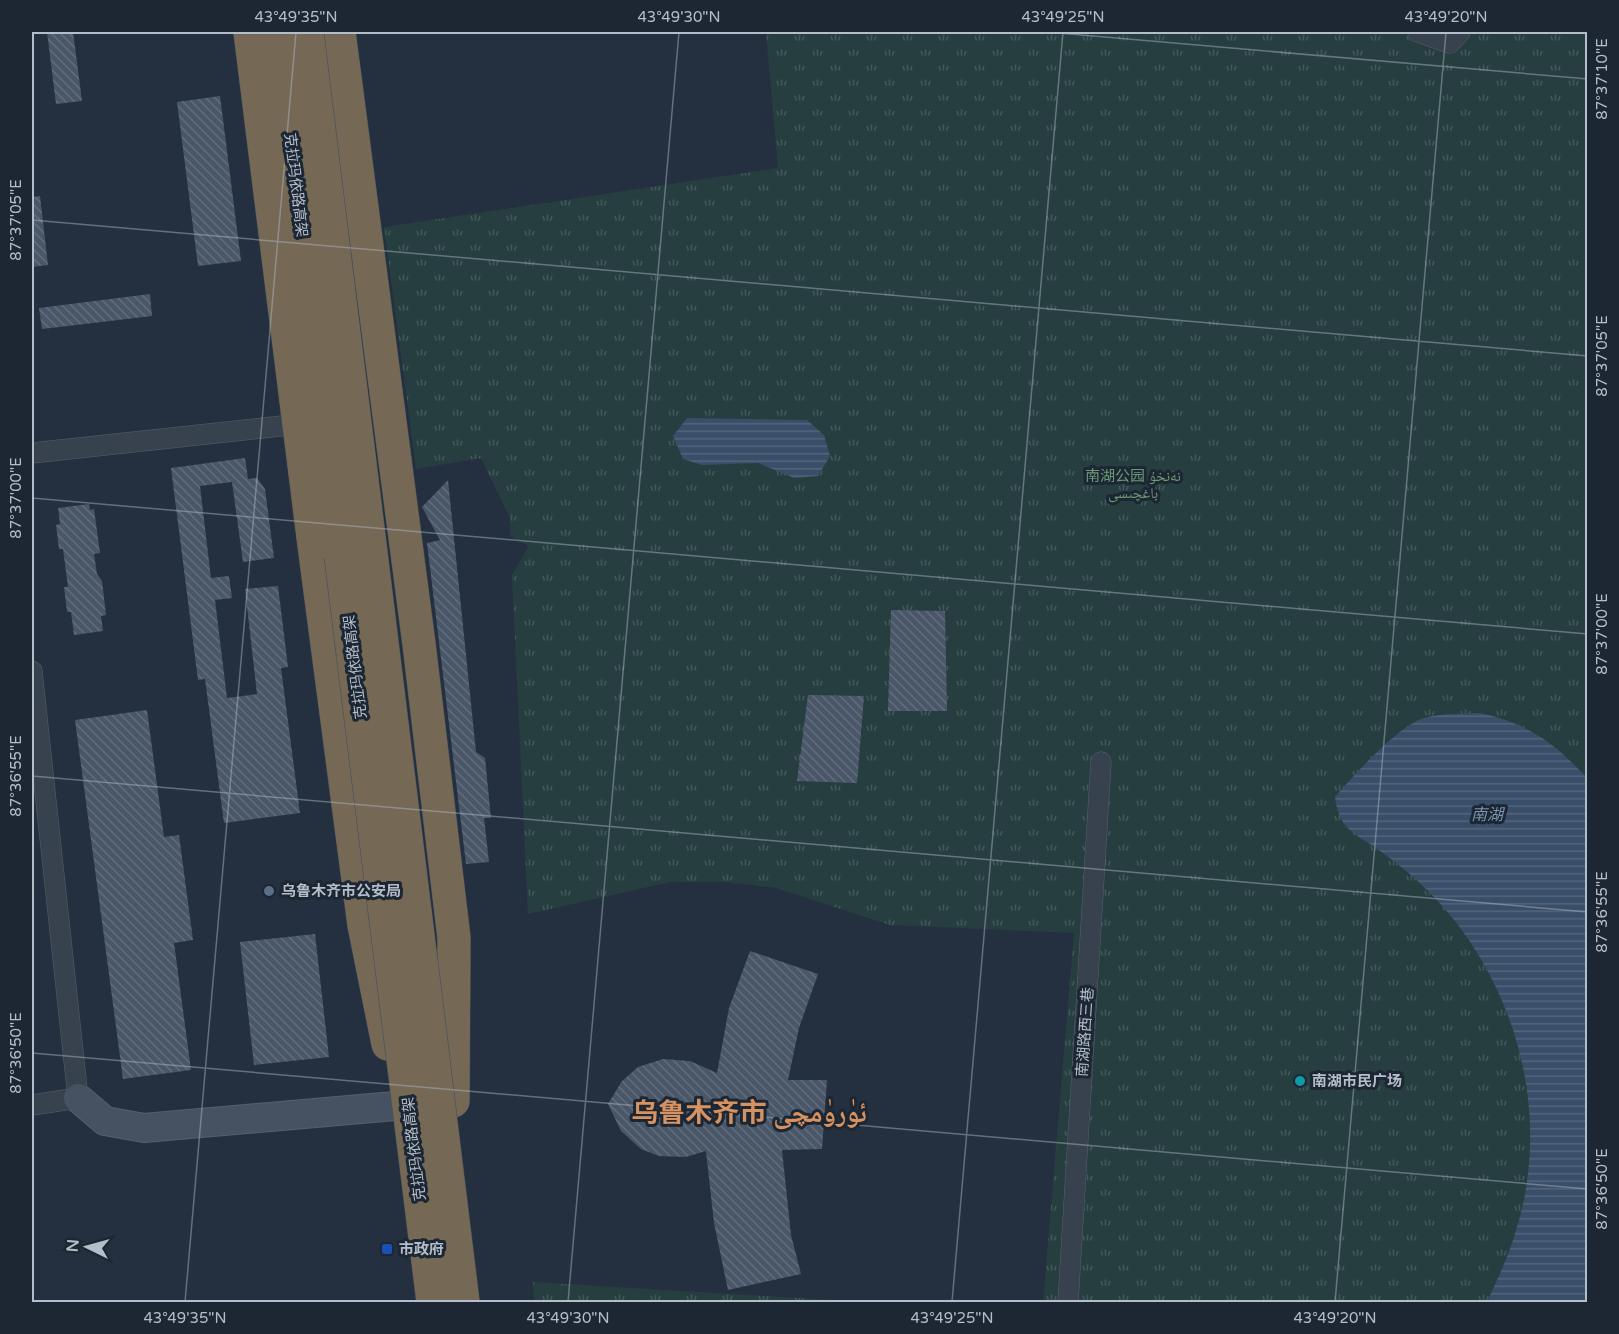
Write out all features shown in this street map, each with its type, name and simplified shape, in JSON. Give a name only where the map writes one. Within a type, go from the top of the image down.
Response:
[{"type":"highway","points":[[250,32],[364,925],[400,1104]]},
{"type":"highway","name":"克拉玛依路高架","points":[[276,32],[433,1302]]},
{"type":"highway","name":"克拉玛依路高架","points":[[308,32],[463,1302]]},
{"type":"highway","points":[[339,32],[419,644],[454,938],[453,1101]]},
{"type":"street","points":[[1418,32],[1450,42],[1460,32]]},
{"type":"street","points":[[32,453],[332,421]]},
{"type":"street","points":[[32,672],[78,1098],[105,1121],[144,1128],[453,1101]]},
{"type":"street","name":"南湖路西三巷","points":[[1068,1302],[1101,762]]},
{"type":"street","points":[[32,1105],[78,1098]]},
{"type":"green space","name":"南湖公园 نەنخۇ باغچىسى","points":[[766,32],[1587,32],[1587,1302],[1043,1302],[1074,933],[890,925],[776,888],[726,882],[670,882],[528,914],[512,575],[529,546],[510,536],[510,518],[481,458],[416,469],[384,227],[778,168]]},
{"type":"green space","points":[[533,1282],[864,1302],[534,1302]]},
{"type":"water","points":[[687,418],[807,420],[824,435],[830,456],[818,476],[794,478],[758,463],[702,465],[683,459],[673,436]]},
{"type":"water","name":"南湖","points":[[1480,713],[1512,722],[1539,736],[1563,754],[1587,778],[1587,1302],[1487,1302],[1514,1237],[1527,1182],[1530,1136],[1527,1090],[1518,1045],[1502,1001],[1482,960],[1456,922],[1413,877],[1389,857],[1349,830],[1337,809],[1335,797],[1389,741],[1413,723],[1437,715]]},
{"type":"building","points":[[47,32],[73,32],[82,101],[56,104]]},
{"type":"building","points":[[220,96],[241,261],[198,266],[177,102]]},
{"type":"building","points":[[40,196],[48,265],[32,267],[32,197]]},
{"type":"building","points":[[150,294],[152,316],[42,329],[39,308]]},
{"type":"building","points":[[245,458],[248,479],[257,478],[265,489],[274,558],[243,562],[232,482],[200,486],[211,578],[229,576],[232,598],[215,600],[227,698],[257,694],[245,589],[278,586],[288,667],[281,668],[300,813],[224,823],[205,679],[198,680],[171,468]]},
{"type":"building","points":[[448,480],[476,752],[485,758],[491,818],[484,818],[489,862],[466,864],[427,543],[440,540],[422,507]]},
{"type":"building","points":[[89,504],[90,510],[94,509],[100,553],[94,554],[97,574],[102,581],[106,615],[101,616],[103,631],[74,635],[71,612],[67,612],[64,587],[68,587],[63,549],[59,549],[56,525],[60,524],[58,508]]},
{"type":"building","points":[[891,610],[945,611],[947,711],[888,711]]},
{"type":"building","points":[[808,695],[864,696],[857,783],[797,781]]},
{"type":"building","points":[[147,710],[164,837],[179,835],[193,940],[174,943],[191,1070],[123,1079],[75,720]]},
{"type":"building","points":[[315,934],[329,1057],[254,1065],[240,942]]},
{"type":"building","points":[[750,951],[818,974],[799,1028],[788,1080],[827,1080],[822,1149],[782,1150],[791,1235],[801,1274],[728,1290],[714,1223],[706,1151],[686,1157],[659,1156],[641,1149],[621,1131],[608,1104],[622,1081],[638,1067],[663,1059],[690,1061],[717,1073],[729,1008]]},
{"type":"place","name":"乌鲁木齐市公安局","points":[[269,891]]},
{"type":"place","name":"南湖市民广场","points":[[1300,1081]]},
{"type":"place","name":"市政府","points":[[387,1249]]},
{"type":"district","name":"乌鲁木齐市 ئۈرۈمچى","points":[[749,1113]]}]
